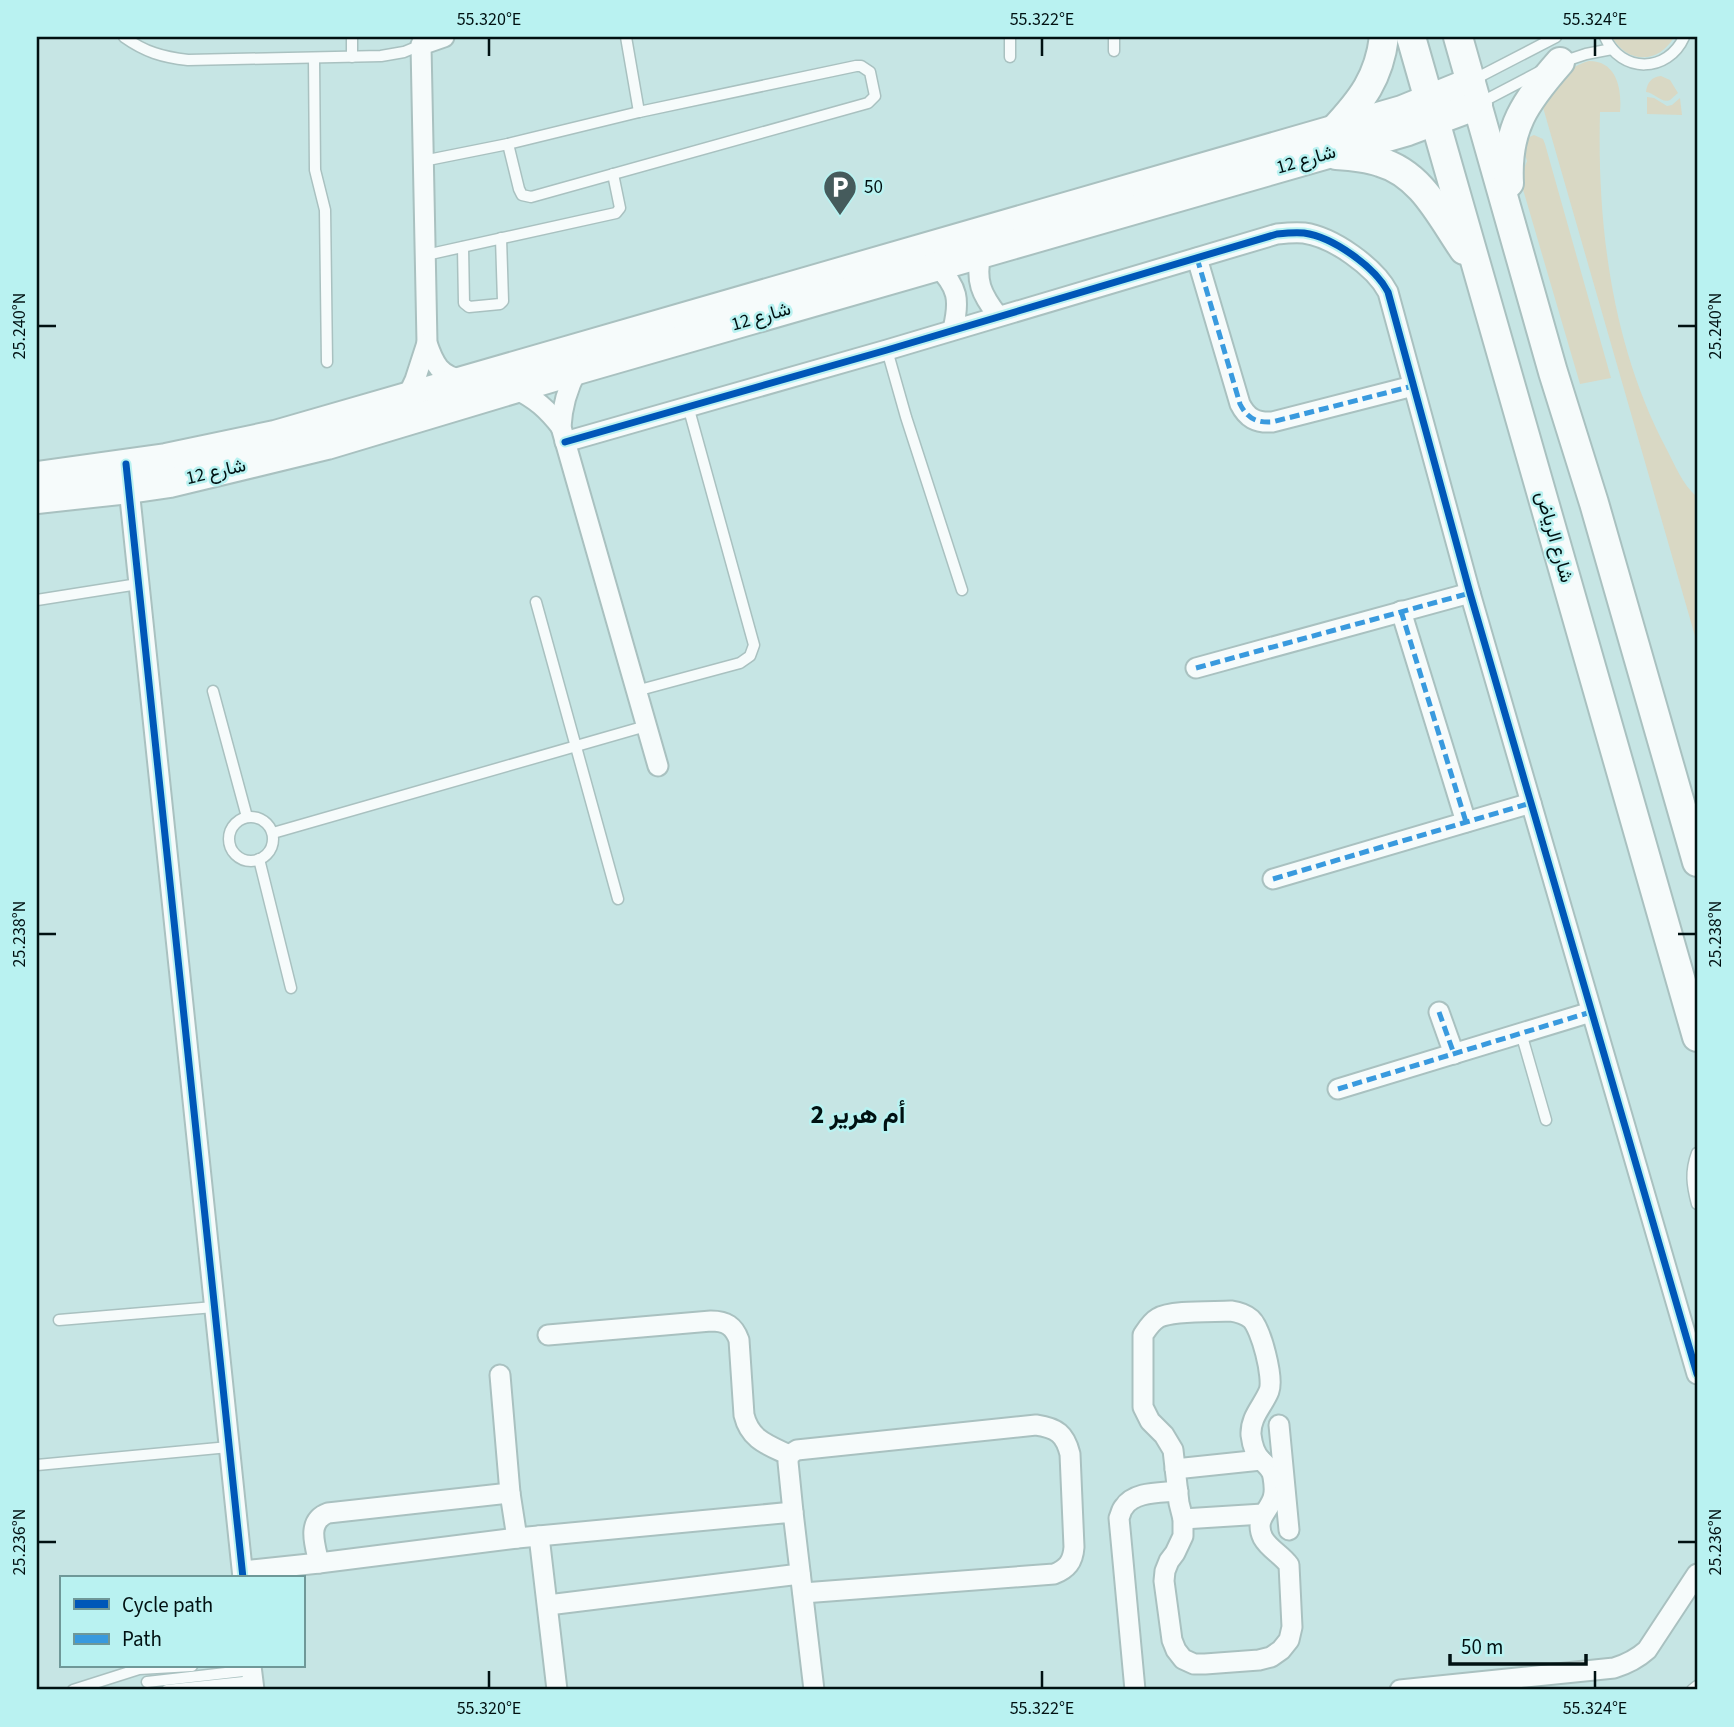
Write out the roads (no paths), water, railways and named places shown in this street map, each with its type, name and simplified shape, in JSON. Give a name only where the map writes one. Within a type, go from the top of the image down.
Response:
[{"type":"street","points":[[444,37],[421,44],[428,343],[436,365],[452,378],[463,380]]},
{"type":"street","points":[[1384,37],[1377,71],[1368,89],[1331,142],[1358,157],[1381,162],[1403,172],[1433,202],[1477,268]]},
{"type":"street","name":"شارع الرياض","points":[[1411,37],[1697,1037]]},
{"type":"street","points":[[1458,37],[1697,862]]},
{"type":"street","points":[[1510,220],[1508,158],[1516,127],[1528,100],[1558,50]]},
{"type":"street","points":[[1432,108],[1446,126],[1466,117],[1474,93]]},
{"type":"street","name":"شارع 12","points":[[37,476],[127,477],[170,483],[327,445],[515,389],[542,369],[577,370],[981,253],[1331,142],[1402,110],[1432,108],[1474,93]]},
{"type":"street","name":"شارع 12","points":[[37,499],[127,477],[463,380],[542,369],[1331,142]]},
{"type":"street","points":[[563,435],[688,406],[887,350],[1277,234],[1305,233],[1332,242],[1369,267],[1388,292],[1470,593],[1697,1374]]},
{"type":"street","points":[[981,253],[978,266],[980,288],[998,316]]},
{"type":"street","points":[[1197,258],[1240,404],[1252,419],[1262,423],[1272,422],[1413,386]]},
{"type":"street","points":[[937,266],[956,294],[957,313],[953,329]]},
{"type":"street","points":[[407,397],[428,343]]},
{"type":"street","points":[[577,370],[564,403],[563,435],[658,766]]},
{"type":"street","points":[[515,389],[545,408],[563,435]]},
{"type":"street","points":[[127,477],[243,1575],[517,1538],[793,1512]]},
{"type":"street","points":[[1196,668],[1470,593]]},
{"type":"street","points":[[1401,611],[1466,822]]},
{"type":"street","points":[[1273,879],[1531,803]]},
{"type":"street","points":[[1439,1012],[1454,1054]]},
{"type":"street","points":[[1338,1089],[1591,1012]]},
{"type":"street","points":[[1231,1311],[1242,1313],[1257,1327],[1271,1379],[1269,1391],[1255,1415],[1251,1431],[1254,1447],[1279,1485],[1263,1514],[1261,1530],[1268,1545],[1289,1565],[1292,1627],[1289,1640],[1281,1650],[1259,1660],[1194,1664],[1183,1659],[1172,1640],[1164,1581],[1165,1571],[1183,1536],[1173,1450],[1146,1414],[1143,1399],[1143,1335],[1157,1318],[1168,1314],[1231,1311]]},
{"type":"street","points":[[548,1335],[711,1321],[729,1324],[736,1331],[739,1340],[746,1424],[758,1439],[789,1455]]},
{"type":"street","points":[[500,1375],[510,1493],[517,1538]]},
{"type":"street","points":[[548,1605],[802,1584],[1054,1574],[1069,1565],[1073,1557],[1070,1454],[1067,1443],[1059,1433],[1048,1426],[1036,1425],[797,1450],[789,1455]]},
{"type":"street","points":[[1279,1425],[1279,1485],[1289,1530]]},
{"type":"street","points":[[789,1455],[788,1471],[814,1690]]},
{"type":"street","points":[[1175,1469],[1261,1460]]},
{"type":"street","points":[[1135,1690],[1119,1518],[1124,1506],[1133,1498],[1145,1494],[1178,1491]]},
{"type":"street","points":[[319,1563],[313,1532],[322,1515],[510,1493]]},
{"type":"street","points":[[1183,1519],[1263,1514]]},
{"type":"street","points":[[539,1536],[557,1690]]},
{"type":"street","points":[[1400,1690],[1614,1668],[1627,1664],[1647,1650],[1697,1574]]},
{"type":"lane","points":[[124,37],[138,47],[165,57],[188,60],[392,55],[421,44]]},
{"type":"lane","points":[[352,37],[352,57]]},
{"type":"lane","points":[[626,37],[639,112]]},
{"type":"lane","points":[[1010,37],[1010,57]]},
{"type":"lane","points":[[1114,37],[1114,51]]},
{"type":"lane","points":[[1605,37],[1612,49],[1626,60],[1643,64],[1667,58],[1684,37]]},
{"type":"lane","points":[[1474,93],[1558,50],[1586,54],[1612,49]]},
{"type":"lane","points":[[1474,93],[1532,75],[1558,50]]},
{"type":"lane","points":[[314,58],[315,170],[325,209],[327,362]]},
{"type":"lane","points":[[423,161],[856,66],[870,72],[875,92],[874,99],[868,103],[531,197],[522,195],[519,189],[508,144]]},
{"type":"lane","points":[[426,255],[616,213],[620,208],[613,174]]},
{"type":"lane","points":[[463,247],[464,303],[469,307],[500,304],[503,301],[501,238]]},
{"type":"lane","points":[[887,350],[962,590]]},
{"type":"lane","points":[[636,691],[740,663],[750,656],[754,645],[688,406]]},
{"type":"lane","points":[[37,600],[138,584]]},
{"type":"lane","points":[[536,602],[618,899]]},
{"type":"lane","points":[[213,691],[247,817]]},
{"type":"lane","points":[[273,833],[646,726]]},
{"type":"lane","points":[[247,817],[266,822],[273,833],[271,848],[259,859],[245,860],[233,851],[230,844],[231,830],[235,824],[247,817]]},
{"type":"lane","points":[[259,859],[291,988]]},
{"type":"lane","points":[[1521,1034],[1546,1120]]},
{"type":"lane","points":[[1697,1153],[1692,1175],[1697,1203]]},
{"type":"lane","points":[[59,1320],[214,1307]]},
{"type":"lane","points":[[37,1465],[229,1447]]},
{"type":"lane","points":[[73,1690],[139,1669],[157,1668]]},
{"type":"lane","points":[[147,1682],[253,1681]]},
{"type":"lane","points":[[167,1690],[253,1681]]},
{"type":"lane","points":[[1692,1690],[1697,1686]]},
{"type":"place","name":"50","points":[[840,217]]},
{"type":"district","name":"أم هرير 2","points":[[858,1114]]}]
